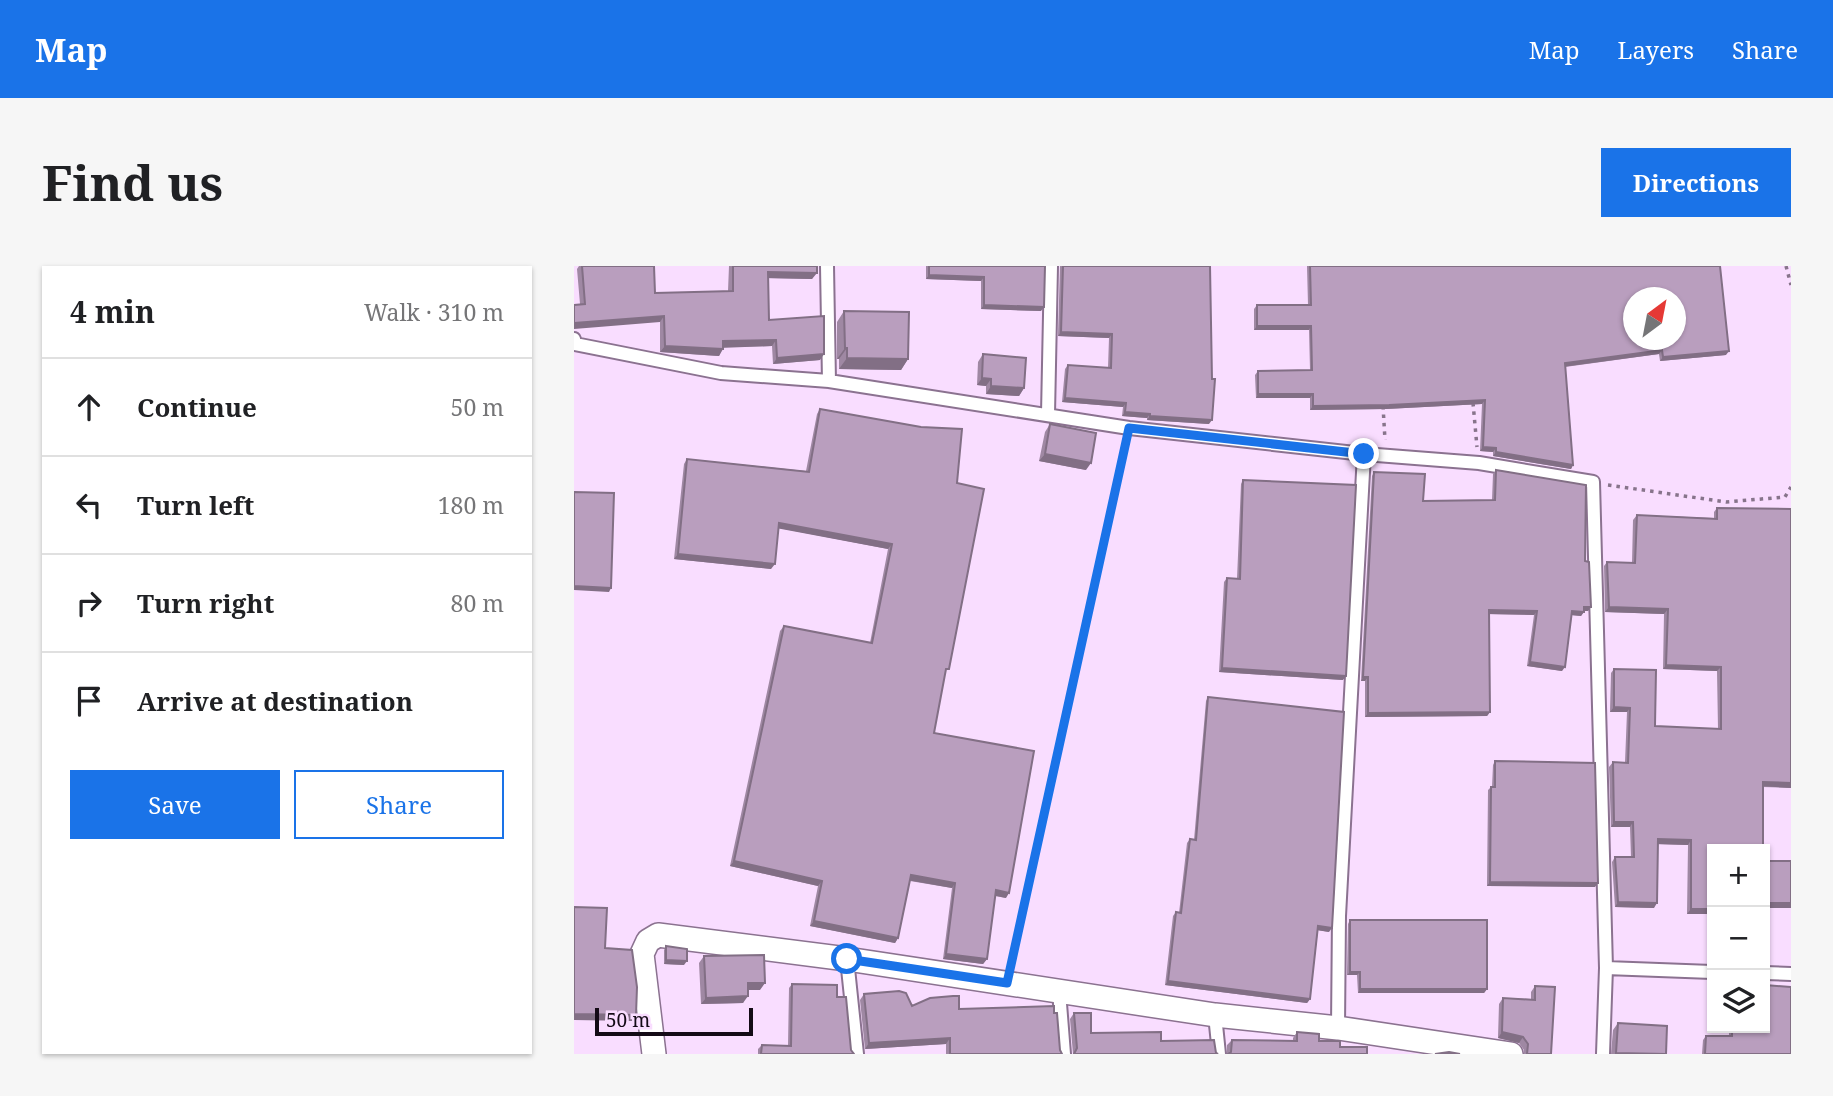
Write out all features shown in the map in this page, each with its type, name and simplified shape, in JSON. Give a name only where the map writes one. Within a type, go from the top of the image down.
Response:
[{"type":"street","points":[[654,1054],[642,954],[648,941],[658,935],[847,959],[1214,1015],[1338,1028],[1511,1054]]},
{"type":"lane","points":[[827,266],[829,381]]},
{"type":"lane","points":[[1048,414],[1051,266]]},
{"type":"lane","points":[[574,339],[575,344],[721,373],[829,381],[1129,428],[1364,454],[1479,463],[1592,482],[1606,968],[1603,1054]]},
{"type":"lane","points":[[1338,1028],[1339,916],[1364,454]]},
{"type":"lane","points":[[847,959],[858,1054]]},
{"type":"lane","points":[[1606,968],[1707,972]]},
{"type":"lane","points":[[1770,973],[1791,974]]},
{"type":"lane","points":[[1059,991],[1064,1054]]},
{"type":"lane","points":[[1214,1015],[1219,1054]]},
{"type":"path","points":[[1786,266],[1791,285]]},
{"type":"path","points":[[1472,398],[1479,463]]},
{"type":"path","points":[[1383,402],[1385,456]]},
{"type":"path","points":[[1007,983],[1129,428]]},
{"type":"path","points":[[1592,482],[1726,502],[1785,497],[1791,487]]},
{"type":"building","points":[[582,266],[654,266],[655,293],[733,291],[733,266],[817,266],[817,273],[768,272],[769,320],[824,316],[824,354],[777,358],[776,340],[723,341],[723,349],[665,346],[664,316],[574,323],[574,305],[585,304]]},
{"type":"building","points":[[929,266],[1045,266],[1044,307],[984,305],[984,277],[929,275]]},
{"type":"building","points":[[1063,266],[1210,266],[1212,379],[1215,379],[1212,420],[1150,416],[1125,412],[1126,403],[1065,398],[1068,365],[1111,368],[1112,334],[1061,332]]},
{"type":"building","points":[[1310,266],[1720,266],[1729,351],[1663,357],[1662,350],[1565,363],[1573,465],[1496,452],[1496,448],[1483,447],[1485,400],[1313,406],[1313,394],[1258,394],[1258,371],[1312,370],[1311,326],[1257,326],[1257,305],[1311,305]]},
{"type":"building","points":[[844,311],[909,312],[908,359],[847,358]]},
{"type":"building","points":[[983,354],[1026,358],[1024,388],[991,386],[991,379],[982,378]]},
{"type":"building","points":[[820,409],[921,427],[962,429],[957,483],[984,489],[934,733],[1034,751],[1009,893],[996,890],[987,959],[946,954],[955,883],[911,875],[898,938],[814,921],[822,881],[734,861],[784,626],[872,643],[892,544],[779,523],[775,564],[678,554],[687,459],[809,472]]},
{"type":"building","points":[[1050,424],[1096,433],[1091,463],[1045,454]]},
{"type":"building","points":[[1496,470],[1586,485],[1585,561],[1589,562],[1591,607],[1584,607],[1584,612],[1572,611],[1565,667],[1530,662],[1537,611],[1489,610],[1490,712],[1368,713],[1368,677],[1363,677],[1374,472],[1425,474],[1423,501],[1495,500]]},
{"type":"building","points":[[1243,480],[1356,485],[1346,676],[1222,668],[1227,578],[1240,579]]},
{"type":"building","points":[[574,492],[614,493],[611,588],[574,586]]},
{"type":"building","points":[[1717,508],[1791,509],[1791,783],[1763,782],[1763,844],[1707,844],[1707,909],[1691,909],[1691,840],[1658,839],[1657,903],[1618,902],[1615,857],[1634,857],[1633,822],[1614,822],[1613,762],[1628,763],[1630,708],[1614,707],[1614,669],[1656,670],[1655,726],[1721,729],[1721,667],[1666,665],[1668,609],[1609,607],[1607,562],[1635,563],[1637,515],[1717,519]]},
{"type":"building","points":[[1208,697],[1344,712],[1332,928],[1318,926],[1310,999],[1168,981],[1176,912],[1181,913],[1190,839],[1196,840]]},
{"type":"building","points":[[1495,761],[1595,763],[1598,883],[1490,882],[1491,787],[1495,787]]},
{"type":"building","points":[[1770,861],[1791,861],[1791,903],[1770,903]]},
{"type":"building","points":[[574,907],[607,908],[605,948],[632,950],[637,987],[636,1015],[574,1014]]},
{"type":"building","points":[[1350,920],[1487,920],[1487,989],[1360,989],[1360,972],[1350,972]]},
{"type":"building","points":[[666,946],[687,949],[687,961],[666,960]]},
{"type":"building","points":[[764,955],[765,983],[748,983],[748,996],[706,998],[704,956]]},
{"type":"building","points":[[792,984],[837,985],[837,997],[846,997],[851,1050],[854,1054],[761,1054],[762,1045],[791,1046]]},
{"type":"building","points":[[1770,985],[1791,987],[1791,1054],[1705,1054],[1706,1036],[1732,1036],[1732,1033],[1770,1033]]},
{"type":"building","points":[[1535,986],[1555,987],[1551,1054],[1527,1054],[1528,1044],[1523,1037],[1502,1032],[1503,998],[1535,1000]]},
{"type":"building","points":[[899,991],[906,993],[912,1006],[930,998],[959,996],[959,1009],[1054,1006],[1062,1054],[950,1054],[950,1038],[869,1043],[864,994]]},
{"type":"building","points":[[1074,1013],[1091,1013],[1091,1033],[1161,1032],[1161,1041],[1214,1040],[1218,1054],[1074,1054],[1077,1048]]},
{"type":"building","points":[[1618,1023],[1667,1026],[1666,1054],[1616,1053]]},
{"type":"building","points":[[1297,1032],[1319,1034],[1319,1041],[1340,1041],[1340,1047],[1367,1047],[1367,1054],[1228,1054],[1231,1052],[1232,1040],[1297,1041]]},
{"type":"route","points":[[847,959],[1007,983],[1129,428],[1364,454]]}]
